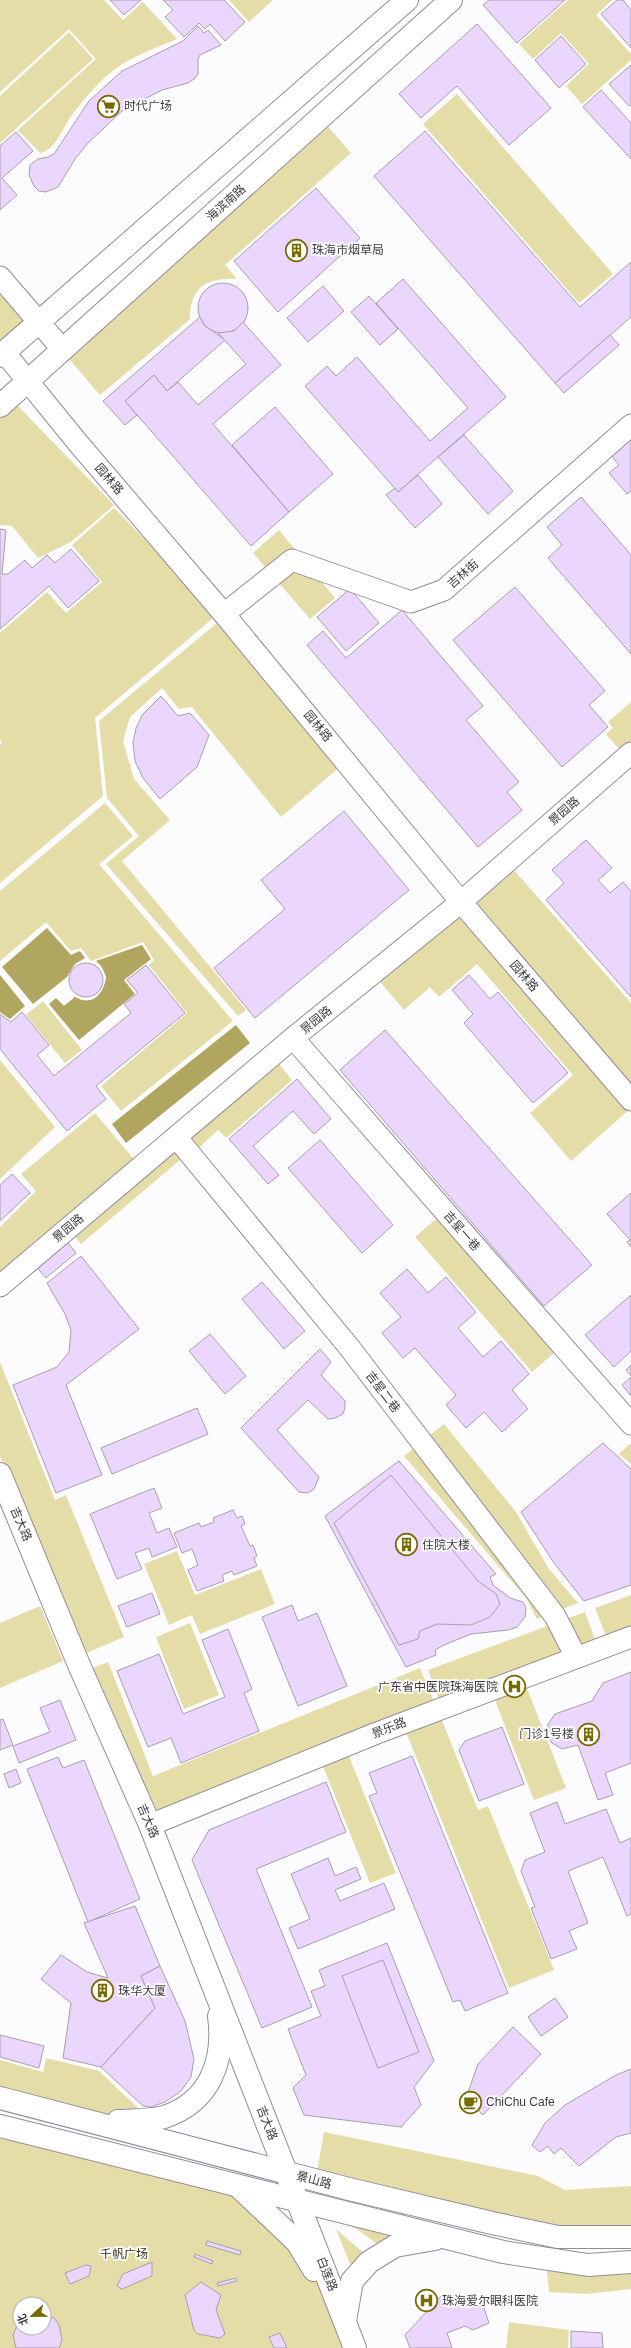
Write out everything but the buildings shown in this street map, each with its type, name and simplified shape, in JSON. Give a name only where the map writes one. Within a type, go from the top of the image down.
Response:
[{"type":"main road","points":[[2,354],[407,0]]},
{"type":"main road","name":"海滨南路","points":[[0,406],[452,0]]},
{"type":"main road","name":"吉大路","points":[[0,1474],[79,1664],[150,1825],[299,2200]]},
{"type":"main road","points":[[91,2121],[149,2120],[164,2117],[181,2110],[207,2088],[219,2061],[221,2045],[216,1991]]},
{"type":"main road","name":"景山路","points":[[0,2098],[349,2189],[558,2237],[631,2237]]},
{"type":"main road","name":"景山路","points":[[0,2126],[299,2200],[441,2238],[503,2252],[588,2265],[631,2262]]},
{"type":"main road","points":[[238,2186],[297,2242],[345,2321]]},
{"type":"main road","name":"白莲路","points":[[299,2200],[355,2348]]},
{"type":"main road","points":[[345,2321],[352,2281],[369,2262],[395,2246],[441,2238]]},
{"type":"street","points":[[0,277],[64,350]]},
{"type":"street","name":"园林路","points":[[2,354],[29,381],[78,443],[224,614],[461,902],[631,1100]]},
{"type":"street","name":"吉林街","points":[[224,614],[292,560],[411,602],[444,590],[631,425]]},
{"type":"street","name":"景园路","points":[[0,1286],[293,1038],[461,902],[631,753]]},
{"type":"street","name":"吉星一巷","points":[[293,1038],[631,1424]]},
{"type":"street","name":"吉星二巷","points":[[176,1137],[349,1348],[554,1616],[576,1658]]},
{"type":"street","name":"景乐路","points":[[150,1825],[377,1733],[631,1637]]},
{"type":"green space","points":[[0,0],[104,0],[123,20],[143,2],[177,39],[136,56],[108,75],[92,90],[70,117],[51,147],[40,153],[18,130],[96,59],[69,29],[0,92]]},
{"type":"green space","points":[[229,0],[273,0],[249,22]]},
{"type":"green space","points":[[568,0],[612,0],[596,15],[631,54],[631,60],[582,104],[566,86],[589,64],[561,33],[533,59],[519,44]]},
{"type":"green space","points":[[69,32],[93,59],[0,143],[0,96]]},
{"type":"green space","points":[[457,94],[613,274],[579,303],[423,124]]},
{"type":"green space","points":[[324,122],[351,153],[225,265],[237,279],[217,280],[202,286],[193,299],[190,319],[100,395],[64,353]]},
{"type":"green space","points":[[0,292],[25,321],[0,343]]},
{"type":"green space","points":[[13,401],[114,505],[71,542],[38,558],[12,526],[0,525],[0,411]]},
{"type":"green space","points":[[114,508],[218,614],[95,718],[103,796],[0,883],[0,745],[2,742],[0,740],[0,633],[47,592],[66,613],[102,582],[72,545]]},
{"type":"green space","points":[[279,530],[335,598],[310,619],[253,553]]},
{"type":"green space","points":[[223,618],[341,766],[281,817],[192,707],[179,709],[162,688],[130,717],[123,741],[134,779],[170,820],[122,861],[246,1010],[238,1016],[106,864],[139,836],[107,798],[99,721]]},
{"type":"green space","points":[[631,702],[631,749],[624,755],[606,734],[613,728],[608,722]]},
{"type":"green space","points":[[105,803],[133,836],[99,864],[233,1021],[121,1111],[101,1086],[187,1013],[149,965],[154,960],[143,942],[91,961],[81,948],[71,951],[46,922],[0,961],[0,891]]},
{"type":"green space","points":[[513,869],[631,1003],[631,1092],[471,905]]},
{"type":"green space","points":[[461,907],[630,1109],[571,1161],[530,1113],[573,1075],[477,964],[439,997],[430,987],[404,1010],[376,977]]},
{"type":"green space","points":[[43,1001],[82,1050],[65,1063],[26,1015]]},
{"type":"green space","points":[[275,1059],[292,1080],[226,1138],[218,1130],[194,1152],[180,1160],[81,1244],[70,1231]]},
{"type":"green space","points":[[0,1060],[55,1127],[0,1179]]},
{"type":"green space","points":[[95,1113],[137,1163],[0,1279],[0,1227],[36,1191],[21,1174]]},
{"type":"green space","points":[[451,1206],[568,1341],[532,1372],[415,1237]]},
{"type":"green space","points":[[0,1362],[55,1500],[66,1495],[124,1637],[84,1654],[0,1456]]},
{"type":"green space","points":[[444,1424],[516,1512],[549,1569],[578,1603],[537,1619],[526,1598],[404,1456]]},
{"type":"green space","points":[[631,1443],[631,1464],[619,1454]]},
{"type":"green space","points":[[177,1551],[195,1595],[261,1569],[275,1604],[200,1634],[192,1615],[169,1625],[144,1564]]},
{"type":"green space","points":[[631,1595],[631,1632],[608,1641],[595,1608]]},
{"type":"green space","points":[[40,1606],[63,1661],[0,1688],[0,1623]]},
{"type":"green space","points":[[585,1612],[596,1642],[439,1700],[428,1670]]},
{"type":"green space","points":[[190,1623],[219,1695],[184,1709],[156,1637]]},
{"type":"green space","points":[[108,1662],[153,1776],[420,1668],[435,1704],[153,1817],[90,1669]]},
{"type":"green space","points":[[526,1686],[566,1788],[534,1800],[494,1698]]},
{"type":"green space","points":[[441,1718],[478,1810],[488,1806],[554,1970],[509,1988],[406,1732]]},
{"type":"green space","points":[[348,1754],[396,1873],[370,1883],[322,1764]]},
{"type":"green space","points":[[46,2058],[99,2071],[140,2110],[91,2116],[0,2093],[0,2060],[43,2072]]},
{"type":"green space","name":"千帆广场","points":[[0,2126],[231,2185],[298,2244],[355,2348],[0,2348]]},
{"type":"green space","points":[[324,2132],[538,2176],[565,2190],[631,2186],[631,2232],[557,2234],[316,2178]]},
{"type":"green space","points":[[349,2224],[398,2231],[379,2245]]},
{"type":"green space","points":[[336,2229],[367,2256],[354,2274]]},
{"type":"green space","points":[[546,2261],[631,2265],[631,2289],[587,2294],[549,2292]]},
{"type":"green space","points":[[509,2322],[569,2330],[568,2348],[506,2348]]},
{"type":"shaded area","points":[[47,928],[71,955],[80,951],[85,958],[75,964],[67,977],[33,1004],[2,967]]},
{"type":"shaded area","points":[[142,945],[151,959],[124,980],[135,994],[79,1040],[49,1004],[56,998],[64,1006],[75,997],[81,1000],[92,1000],[103,989],[106,977],[102,967],[96,961]]},
{"type":"shaded area","points":[[0,975],[25,1006],[10,1019],[0,1012]]},
{"type":"shaded area","points":[[236,1025],[250,1043],[126,1143],[112,1124]]},
{"type":"place","name":"时代广场","points":[[108,106]]},
{"type":"place","name":"珠海市烟草局","points":[[297,250]]},
{"type":"place","name":"住院大楼","points":[[406,1545]]},
{"type":"place","name":"广东省中医院珠海医院","points":[[514,1687]]},
{"type":"place","name":"门诊1号楼","points":[[589,1734]]},
{"type":"place","name":"珠华大厦","points":[[102,1991]]},
{"type":"place","name":"ChiChu Cafe","points":[[471,2102]]},
{"type":"place","name":"珠海爱尔眼科医院","points":[[427,2301]]}]
